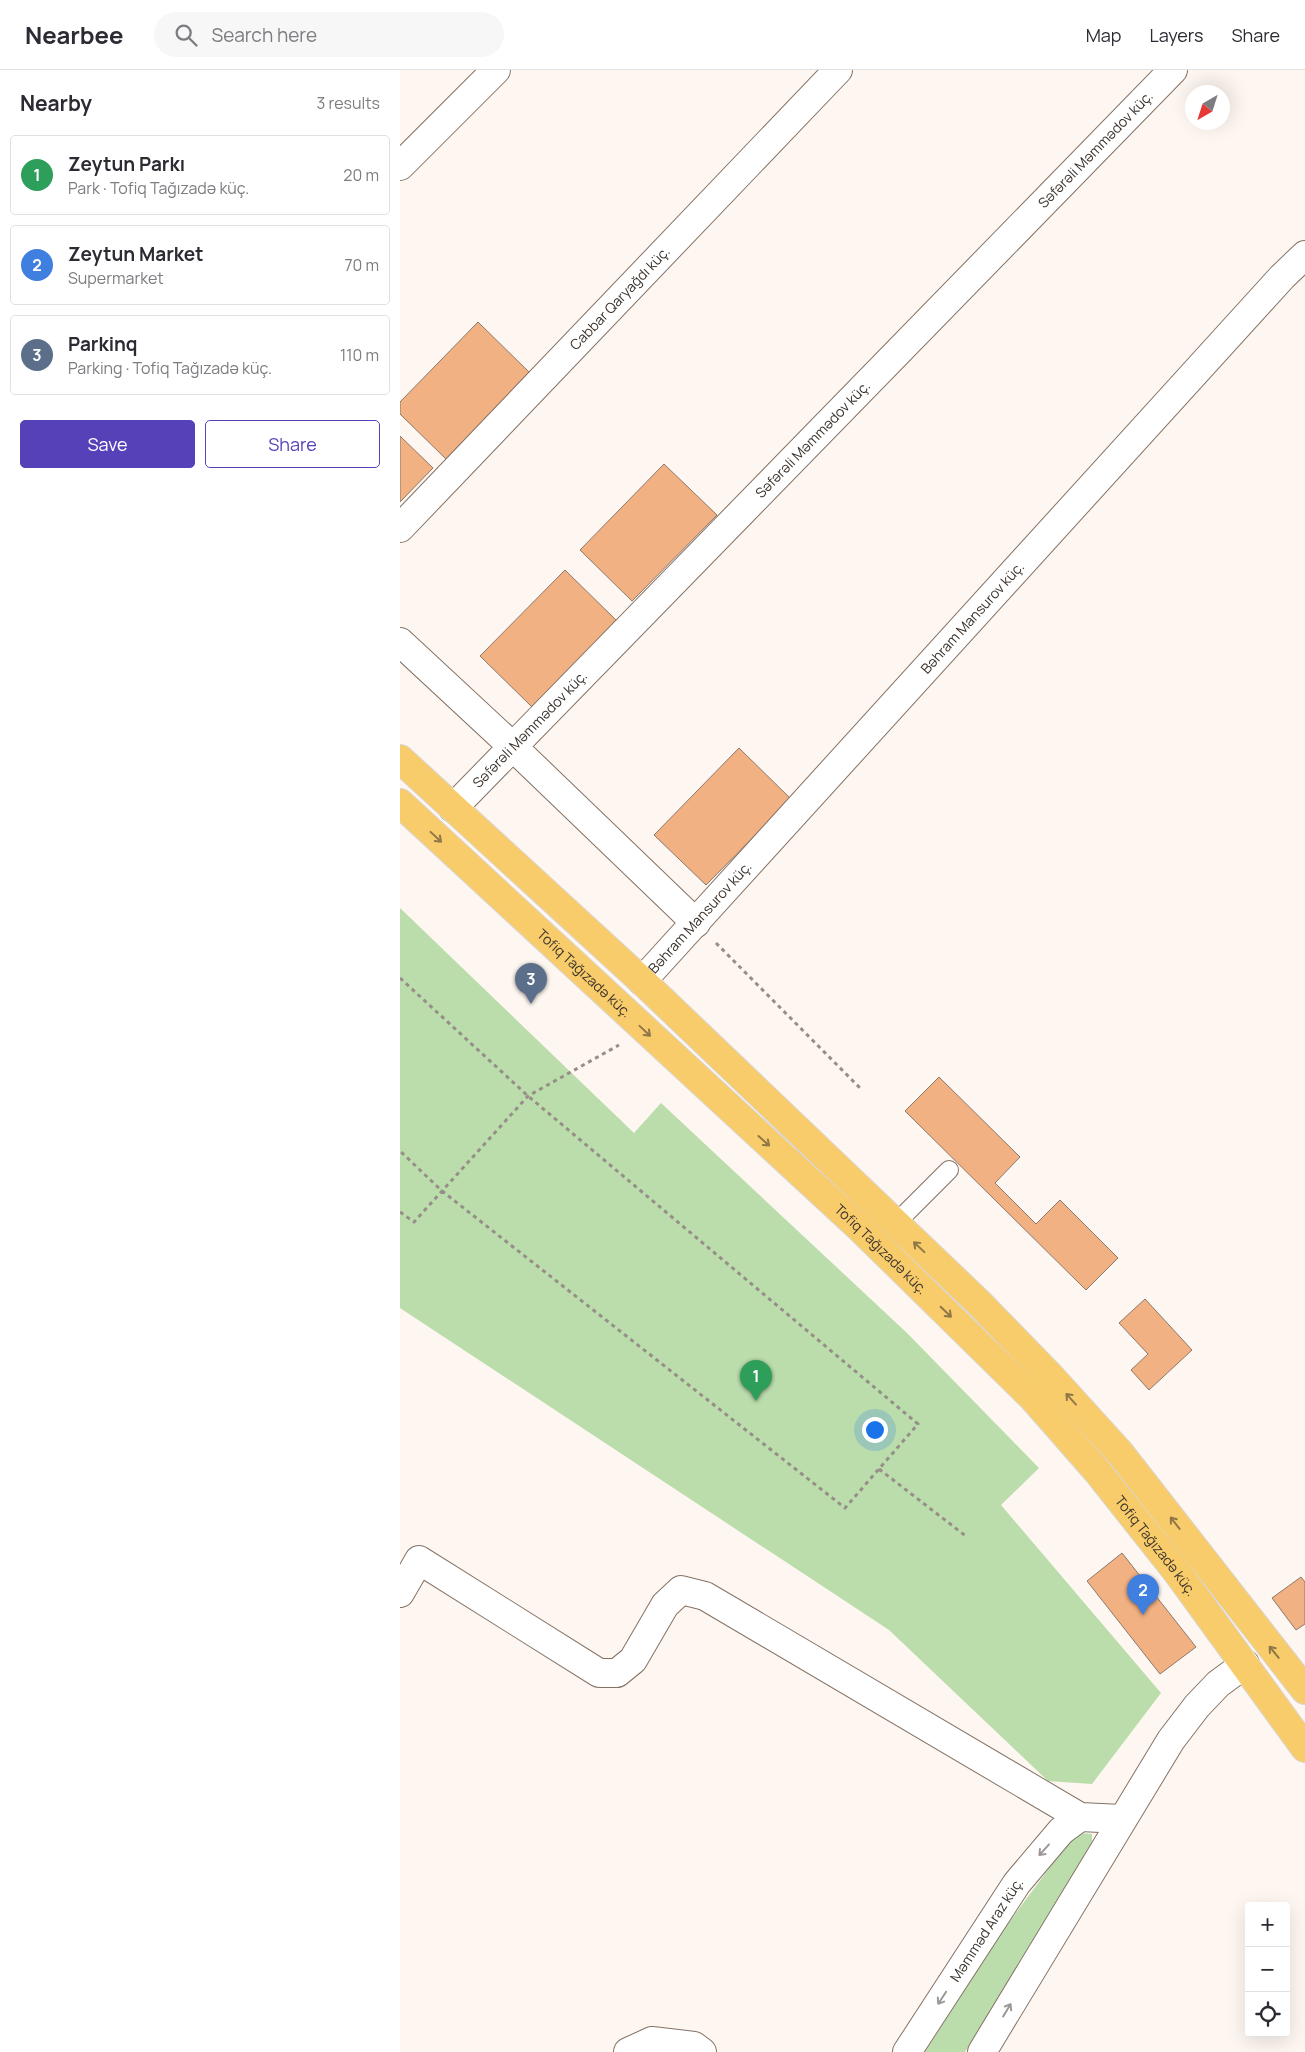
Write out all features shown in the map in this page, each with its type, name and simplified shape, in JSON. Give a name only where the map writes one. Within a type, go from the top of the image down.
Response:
[{"type":"main road","name":"Tofiq Tağızadə küç.","points":[[400,759],[642,981],[894,1224],[978,1302],[1051,1377],[1120,1453],[1305,1690]]},
{"type":"main road","name":"Tofiq Tağızadə küç.","points":[[400,804],[861,1229],[1033,1398],[1103,1479],[1177,1572],[1305,1748]]},
{"type":"street","points":[[400,166],[496,70]]},
{"type":"street","name":"Cabbar Qaryağdı küç.","points":[[400,528],[838,70]]},
{"type":"street","name":"Səfərəli Məmmədov küç.","points":[[453,808],[1173,70]]},
{"type":"street","name":"Bəhram Mansurov küç.","points":[[642,981],[1275,284],[1305,254]]},
{"type":"street","points":[[400,642],[512,746],[696,923]]},
{"type":"street","points":[[400,1593],[409,1554],[598,1673],[617,1673],[633,1660],[665,1605],[681,1590],[705,1596],[1080,1817],[1122,1819]]},
{"type":"street","points":[[982,2052],[1171,1740],[1197,1706],[1218,1684],[1245,1664]]},
{"type":"street","name":"Məmməd Araz küç.","points":[[907,2052],[1017,1883],[1061,1832],[1080,1817]]},
{"type":"street","points":[[628,2052],[652,2040],[694,2046],[702,2052]]},
{"type":"lane","points":[[894,1224],[949,1170]]},
{"type":"path","points":[[696,923],[860,1088]]},
{"type":"path","points":[[400,978],[528,1096],[918,1424],[845,1508],[442,1191],[400,1151]]},
{"type":"path","points":[[400,1212],[414,1222],[528,1096],[644,1030]]},
{"type":"path","points":[[879,1469],[967,1538]]},
{"type":"green space","points":[[400,908],[634,1133],[661,1103],[907,1333],[1039,1468],[1001,1505],[1161,1693],[1092,1784],[1048,1781],[889,1630],[400,1308]]},
{"type":"green space","points":[[1080,1833],[1092,1834],[1092,1847],[965,2052],[925,2052],[1004,1929],[1065,1847]]},
{"type":"building","points":[[478,322],[530,373],[446,459],[400,414],[400,402]]},
{"type":"building","points":[[400,436],[433,468],[400,502]]},
{"type":"building","points":[[664,464],[717,515],[632,601],[580,550]]},
{"type":"building","points":[[565,570],[617,621],[532,707],[480,656]]},
{"type":"building","points":[[739,748],[791,799],[706,885],[654,835]]},
{"type":"building","points":[[939,1077],[1020,1157],[995,1183],[1036,1224],[1060,1200],[1118,1258],[1086,1290],[905,1111]]},
{"type":"building","points":[[1145,1299],[1192,1350],[1149,1390],[1131,1370],[1148,1354],[1119,1323]]},
{"type":"building","points":[[1122,1553],[1196,1647],[1160,1674],[1087,1581]]},
{"type":"building","points":[[1301,1577],[1305,1582],[1305,1624],[1296,1630],[1272,1598]]},
{"type":"place","name":"Parkinq","points":[[531,1004]]},
{"type":"place","name":"Zeytun Parkı","points":[[756,1401]]},
{"type":"place","name":"Zeytun Market","points":[[1143,1615]]}]
